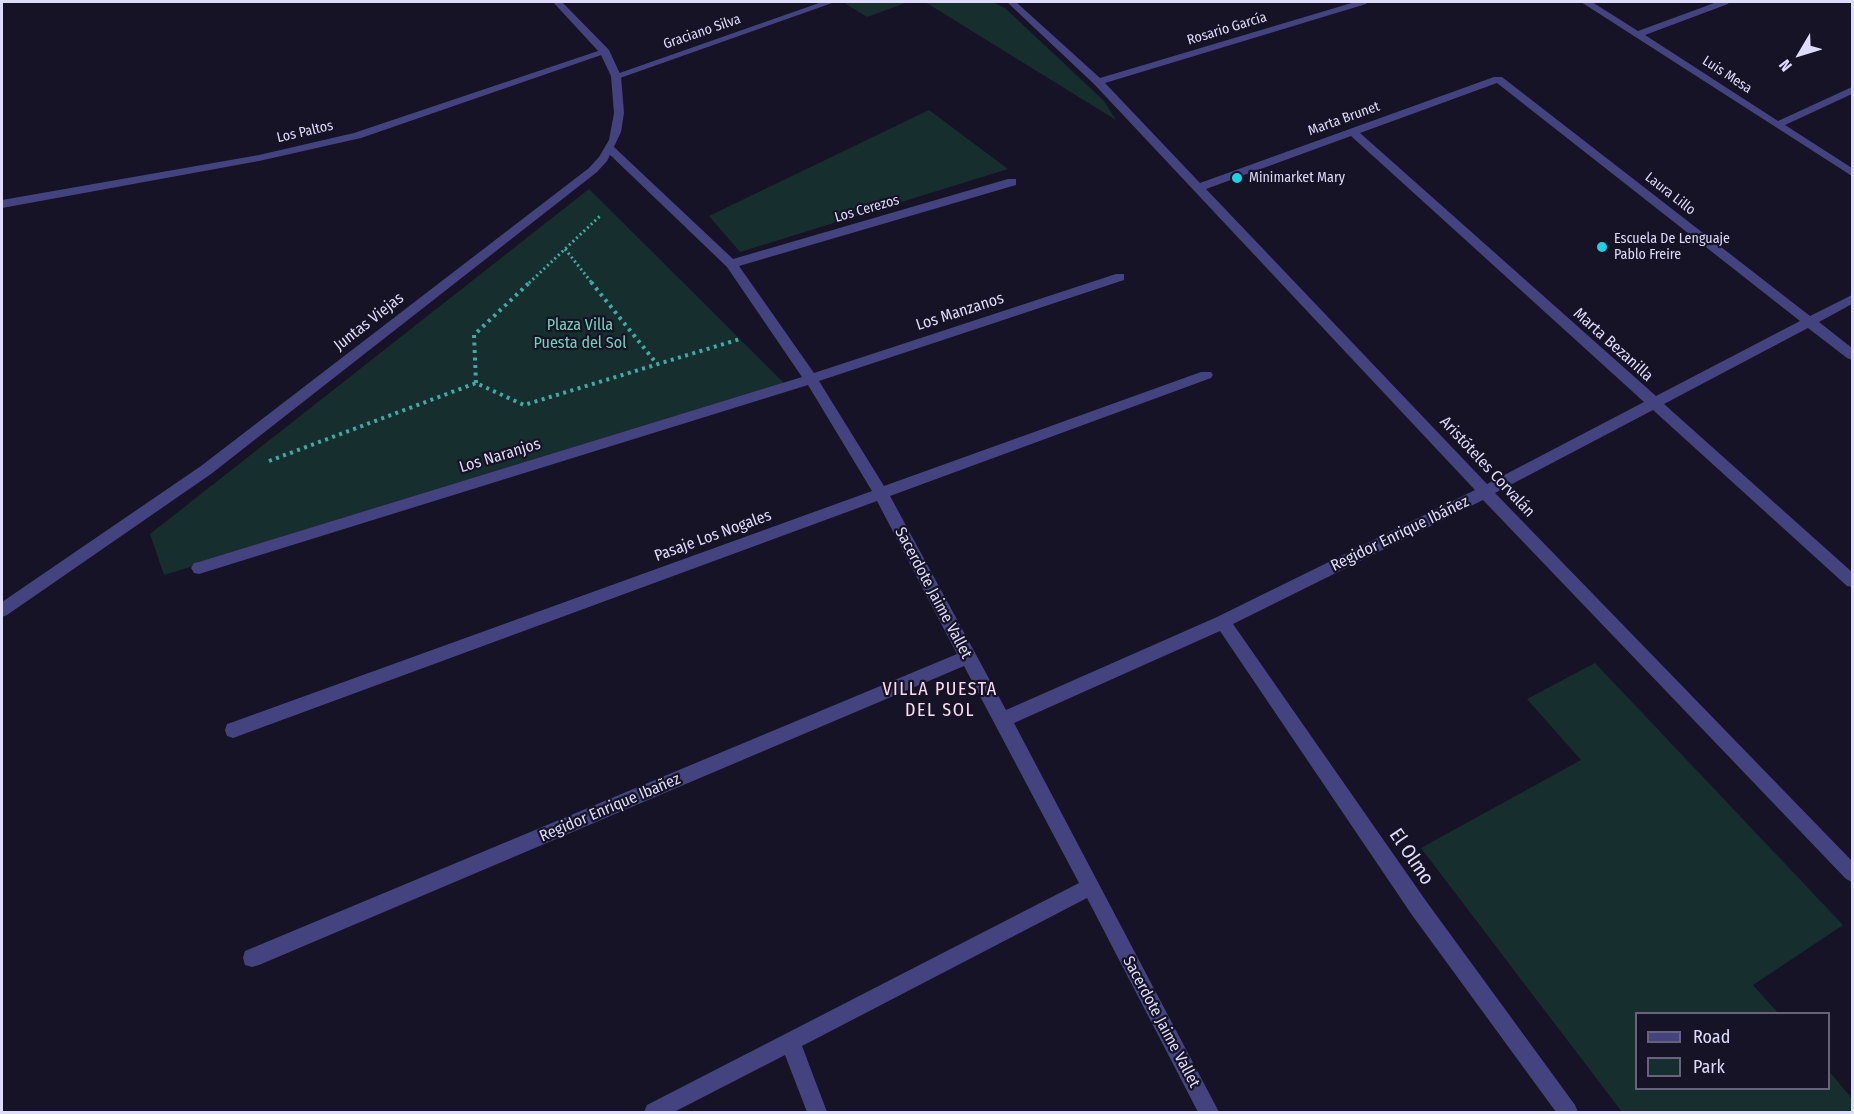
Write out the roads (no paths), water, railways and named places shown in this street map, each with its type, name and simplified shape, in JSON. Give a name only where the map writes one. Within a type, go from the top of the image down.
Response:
[{"type":"street","name":"Juntas Viejas","points":[[2,610],[206,470],[593,170],[614,141],[619,112],[616,76],[605,52],[557,2]]},
{"type":"street","name":"Graciano Silva","points":[[616,76],[830,2]]},
{"type":"street","name":"Aristóteles Corvalán","points":[[1011,2],[1098,82],[1485,492],[1852,873]]},
{"type":"street","name":"Rosario García","points":[[1098,82],[1363,2]]},
{"type":"street","name":"Luis Mesa","points":[[1586,2],[1852,173]]},
{"type":"street","points":[[1636,34],[1725,2]]},
{"type":"street","name":"Los Paltos","points":[[2,204],[258,158],[357,136],[605,52]]},
{"type":"street","name":"Marta Brunet","points":[[1199,188],[1498,79]]},
{"type":"street","name":"Laura Lillo","points":[[1498,79],[1852,356]]},
{"type":"street","points":[[1778,125],[1852,90]]},
{"type":"street","name":"Marta Bezanilla","points":[[1353,132],[1852,581]]},
{"type":"street","name":"Sacerdote Jaime Vallet","points":[[610,149],[731,264],[811,379],[880,494],[1003,720],[1209,1113]]},
{"type":"street","name":"Los Cerezos","points":[[731,264],[1012,182]]},
{"type":"street","name":"Los Manzanos","points":[[811,379],[1120,277]]},
{"type":"street","name":"Regidor Enrique Ibáñez","points":[[1003,720],[1223,622],[1485,492],[1852,299]]},
{"type":"street","name":"Pasaje Los Nogales","points":[[233,730],[1206,375]]},
{"type":"street","name":"Los Naranjos","points":[[199,568],[811,379]]},
{"type":"street","name":"El Olmo","points":[[1223,622],[1419,908],[1568,1113]]},
{"type":"street","name":"Regidor Enrique Ibañez","points":[[252,958],[967,657]]},
{"type":"street","points":[[654,1113],[1090,886]]},
{"type":"street","points":[[790,1042],[817,1113]]},
{"type":"place","name":"Minimarket Mary","points":[[1237,178]]},
{"type":"place","name":"Escuela De Lenguaje Pablo Freire","points":[[1602,247]]},
{"type":"district","name":"VILLA PUESTA DEL SOL","points":[[940,700]]},
{"type":"park label","name":"Plaza Villa Puesta del Sol","points":[[580,335]]}]
